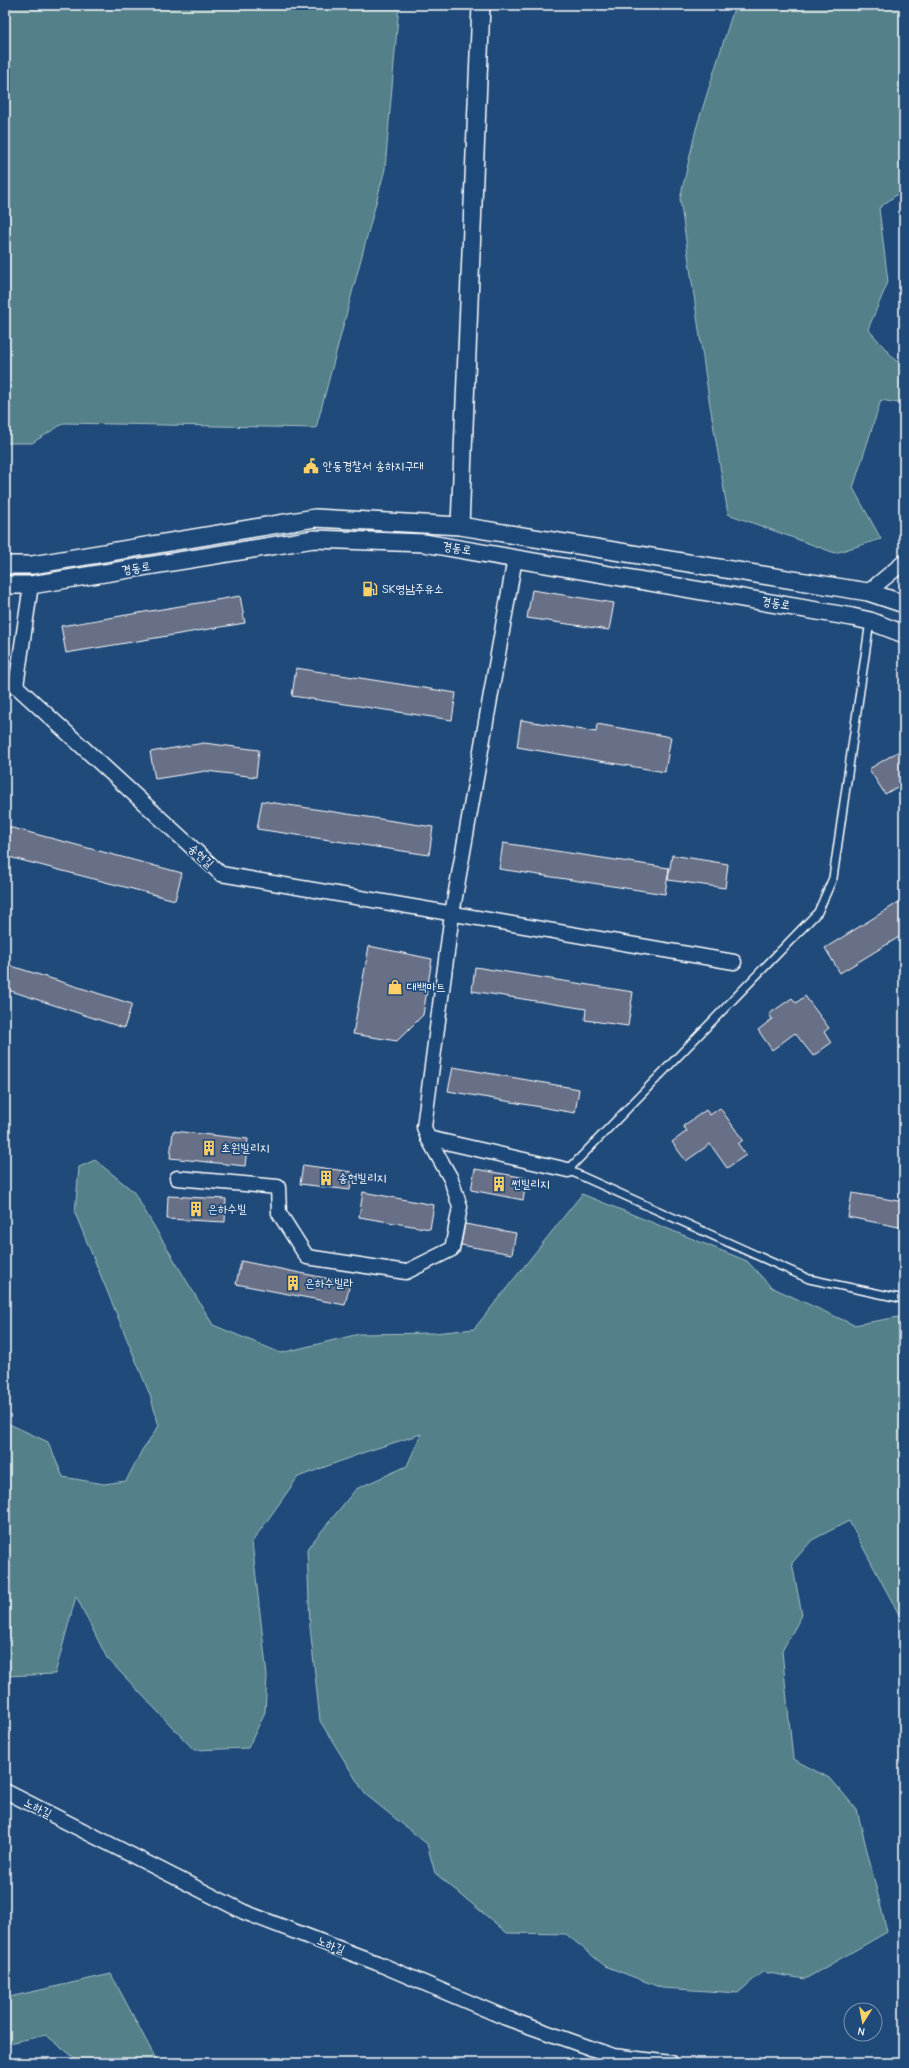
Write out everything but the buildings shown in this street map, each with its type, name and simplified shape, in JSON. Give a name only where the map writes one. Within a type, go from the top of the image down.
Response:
[{"type":"street","points":[[460,526],[481,5]]},
{"type":"street","name":"경동로","points":[[5,565],[32,565],[315,518],[460,526],[868,592],[904,604]]},
{"type":"street","name":"경동로","points":[[5,585],[31,585],[314,539],[424,543],[870,621],[904,634]]},
{"type":"street","points":[[177,1178],[278,1187],[279,1213],[307,1257],[406,1272],[452,1249],[460,1207],[451,1179],[428,1138],[424,1127],[452,914],[515,558]]},
{"type":"street","points":[[868,592],[904,562]]},
{"type":"street","points":[[10,686],[31,585]]},
{"type":"street","name":"송현길","points":[[10,686],[221,874],[734,962]]},
{"type":"street","points":[[428,1138],[568,1170]]},
{"type":"street","name":"노하길","points":[[5,1791],[244,1912],[377,1963],[506,2018],[584,2046],[613,2056],[671,2063]]},
{"type":"lane","points":[[870,621],[832,878],[818,912],[568,1170],[809,1279],[904,1299]]},
{"type":"green space","points":[[9,5],[399,5],[385,169],[316,428],[64,423],[32,443],[5,443],[5,8]]},
{"type":"green space","points":[[735,5],[904,5],[904,189],[879,208],[888,282],[868,329],[896,361],[904,362],[904,404],[881,400],[853,488],[881,539],[835,553],[728,514],[709,399],[680,199],[696,129]]},
{"type":"green space","points":[[95,1160],[133,1191],[213,1325],[281,1353],[359,1334],[434,1333],[474,1329],[582,1194],[747,1261],[771,1287],[854,1325],[904,1316],[904,1624],[849,1521],[812,1540],[792,1563],[802,1615],[782,1651],[793,1759],[831,1779],[857,1810],[887,1932],[805,1979],[762,1972],[738,1993],[662,1988],[605,1966],[566,1934],[507,1933],[435,1873],[427,1844],[365,1794],[320,1721],[310,1627],[307,1549],[356,1489],[407,1466],[421,1434],[365,1452],[298,1477],[252,1542],[267,1676],[265,1712],[248,1748],[194,1750],[107,1658],[76,1596],[55,1674],[5,1676],[5,1422],[48,1442],[63,1477],[104,1484],[126,1481],[142,1450],[159,1426],[150,1395],[75,1213],[79,1167]]},
{"type":"green space","points":[[111,1974],[158,2063],[81,2063],[46,2035],[5,2044],[5,1998]]},
{"type":"place","name":"안동경찰서 송하지구대","points":[[311,466]]},
{"type":"place","name":"SK영남주유소","points":[[370,589]]},
{"type":"place","name":"대백마트","points":[[395,987]]},
{"type":"place","name":"초원빌리지","points":[[209,1148]]},
{"type":"place","name":"송현빌리지","points":[[326,1178]]},
{"type":"place","name":"썬빌리지","points":[[499,1184]]},
{"type":"place","name":"은하수빌","points":[[196,1209]]},
{"type":"place","name":"은하수빌라","points":[[293,1283]]}]
